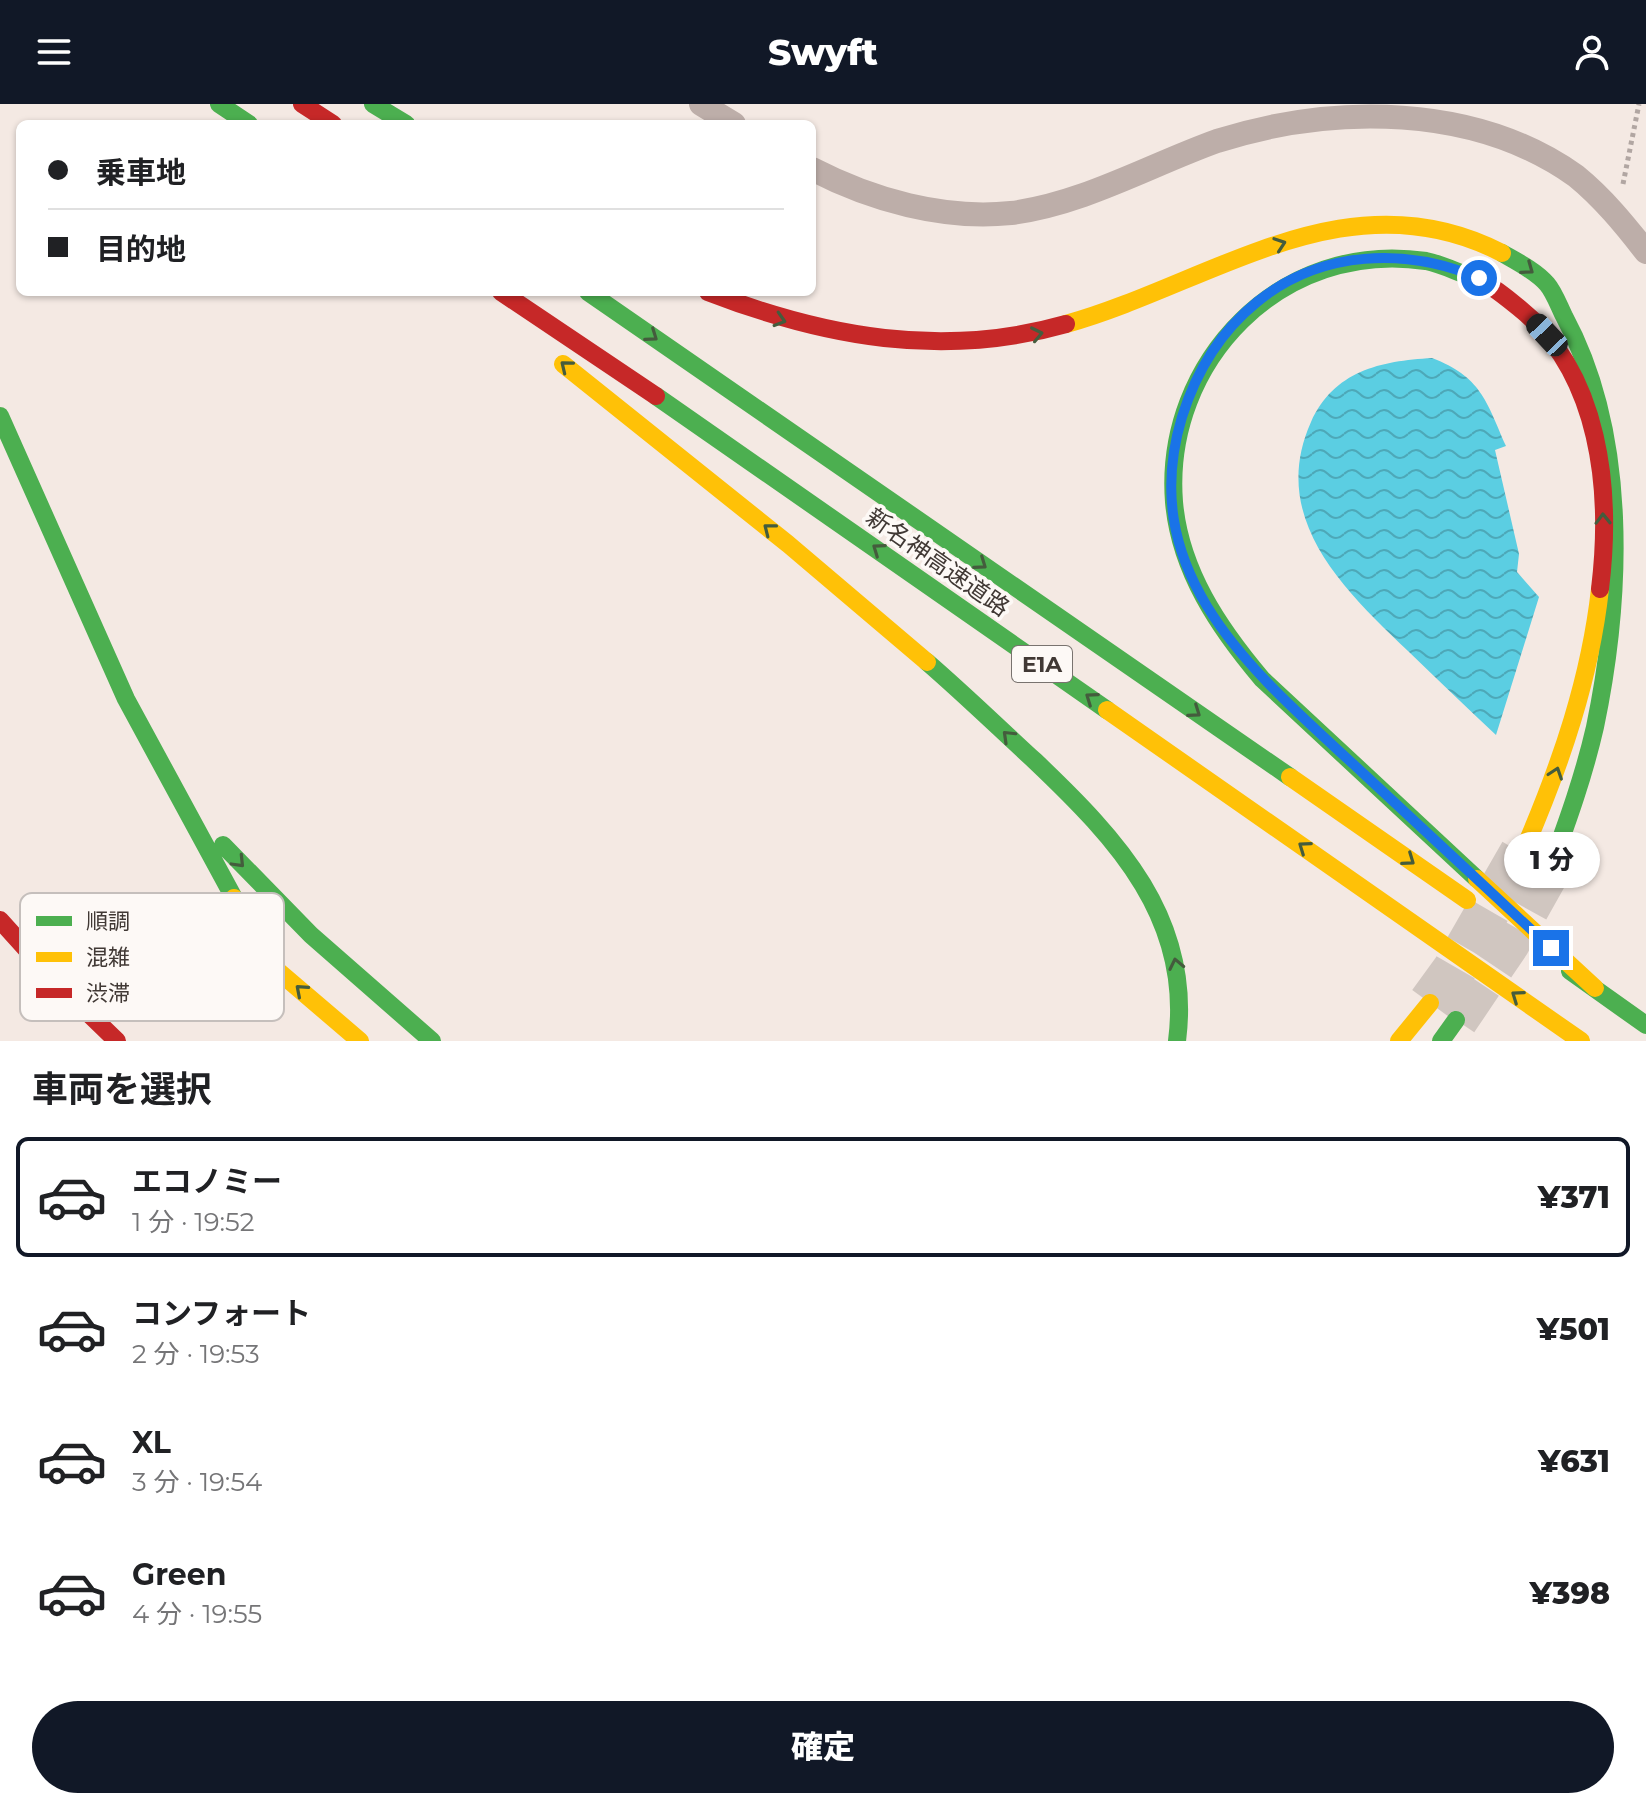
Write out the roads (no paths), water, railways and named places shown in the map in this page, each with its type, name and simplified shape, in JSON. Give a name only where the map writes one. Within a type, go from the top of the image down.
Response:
[{"type":"highway","points":[[219,104],[243,120]]},
{"type":"highway","points":[[302,104],[327,120]]},
{"type":"highway","points":[[373,104],[399,120]]},
{"type":"highway","points":[[718,296],[779,320],[850,337],[917,343],[996,340],[1036,335],[1109,314],[1307,235],[1358,224],[1400,223],[1455,232],[1507,255],[1532,271],[1571,310],[1606,367]]},
{"type":"highway","points":[[1526,845],[1545,802],[1576,711],[1587,665],[1601,570],[1603,526],[1599,460],[1580,387],[1540,327],[1501,291],[1479,278],[1410,258],[1359,259],[1311,271],[1268,293],[1236,321],[1208,356],[1188,399],[1175,451],[1173,478],[1176,525],[1186,566],[1221,631],[1262,679],[1595,988]]},
{"type":"highway","name":"新名神高速道路","points":[[594,296],[1646,1025]]},
{"type":"highway","points":[[494,297],[511,322]]},
{"type":"highway","name":"新名神高速道路","points":[[494,297],[749,459],[1581,1041]]},
{"type":"highway","points":[[548,352],[859,602],[982,711],[1088,816],[1144,885],[1170,940],[1181,998],[1177,1041]]},
{"type":"highway","points":[[0,416],[126,699],[232,893]]},
{"type":"highway","points":[[1551,866],[1578,805],[1610,704],[1621,657],[1634,557]]},
{"type":"highway","points":[[185,805],[270,893]]},
{"type":"highway","points":[[284,907],[311,935],[432,1041]]},
{"type":"highway","points":[[0,920],[20,942]]},
{"type":"highway","points":[[284,976],[360,1041]]},
{"type":"highway","points":[[1399,1041],[1430,1003]]},
{"type":"highway","points":[[1441,1041],[1456,1020]]},
{"type":"highway","points":[[96,1021],[117,1041]]},
{"type":"street","points":[[701,104],[727,120]]},
{"type":"street","points":[[816,171],[892,202],[955,213],[1012,212],[1068,199],[1258,128],[1318,114],[1376,110],[1432,116],[1496,132],[1576,176],[1614,212],[1646,252]]},
{"type":"water","points":[[1432,358],[1472,382],[1493,416],[1506,446],[1495,450],[1519,554],[1517,572],[1539,597],[1496,735],[1384,628],[1338,577],[1319,550],[1306,521],[1299,490],[1300,457],[1311,422],[1332,391],[1346,380],[1377,366]]},
{"type":"tunnel","points":[[1430,1003],[1454,970],[1526,845]]},
{"type":"tunnel","points":[[1456,1020],[1508,943],[1551,866]]}]
